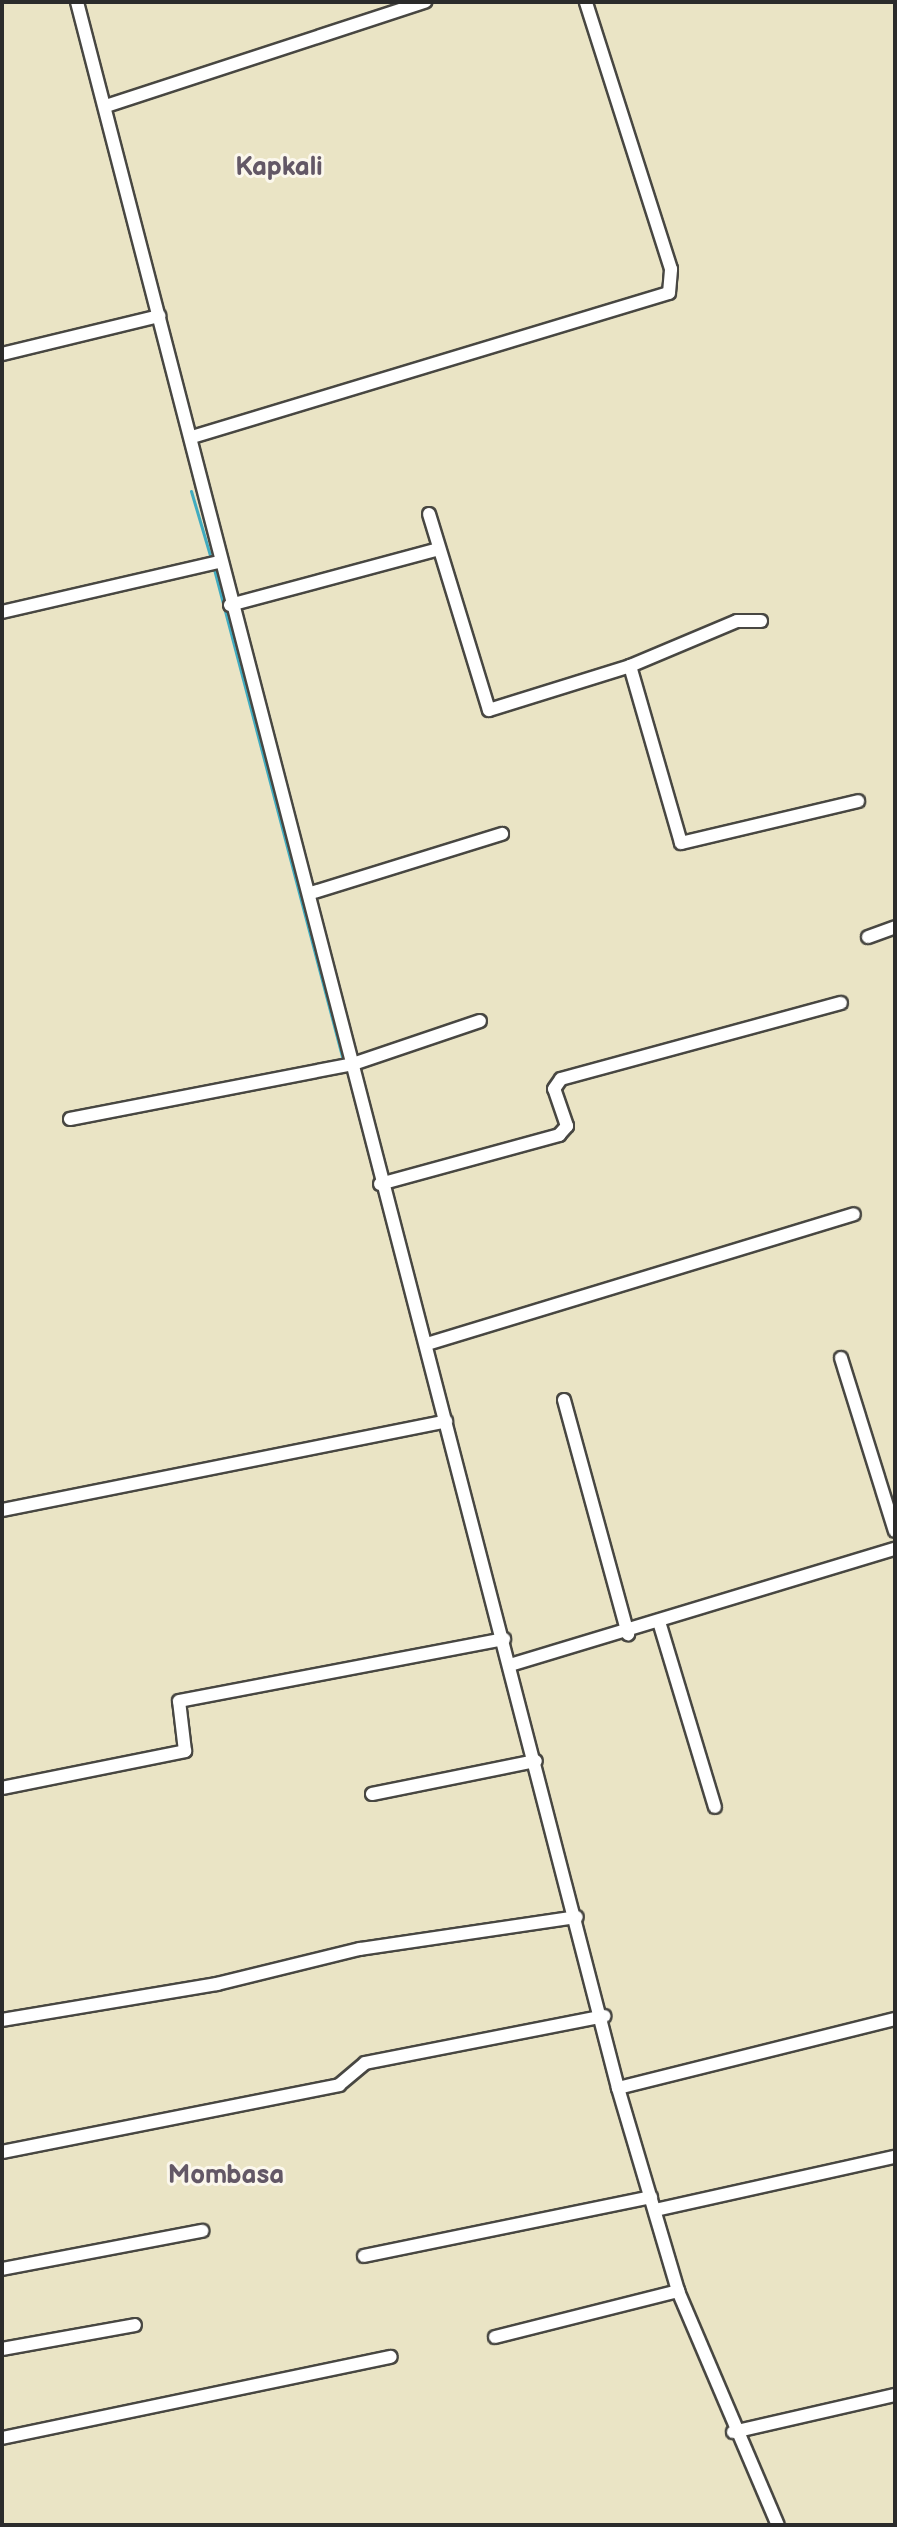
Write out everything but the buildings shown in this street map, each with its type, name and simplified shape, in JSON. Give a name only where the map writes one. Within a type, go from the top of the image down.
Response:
[{"type":"street","points":[[77,2],[192,437],[230,605],[311,893],[380,1184],[427,1344],[604,2016],[618,2088],[678,2291],[733,2432],[778,2525]]},
{"type":"street","points":[[106,106],[425,2]]},
{"type":"street","points":[[192,437],[669,293],[671,269],[586,2]]},
{"type":"street","points":[[2,354],[159,316]]},
{"type":"street","points":[[429,514],[435,550],[489,710],[630,666],[737,621],[761,621]]},
{"type":"street","points":[[230,605],[435,550]]},
{"type":"street","points":[[2,612],[219,562]]},
{"type":"street","points":[[630,666],[681,843],[858,801]]},
{"type":"street","points":[[311,893],[502,834]]},
{"type":"street","points":[[868,937],[895,927]]},
{"type":"street","points":[[380,1184],[559,1135],[567,1126],[554,1089],[561,1079],[841,1003]]},
{"type":"street","points":[[70,1119],[353,1064],[480,1021]]},
{"type":"street","points":[[427,1344],[854,1214]]},
{"type":"street","points":[[841,1358],[895,1531]]},
{"type":"street","points":[[564,1400],[628,1634]]},
{"type":"street","points":[[2,1510],[446,1421]]},
{"type":"street","points":[[510,1665],[660,1625],[895,1549]]},
{"type":"street","points":[[660,1625],[715,1807]]},
{"type":"street","points":[[2,1788],[185,1751],[179,1701],[504,1639]]},
{"type":"street","points":[[372,1794],[536,1761]]},
{"type":"street","points":[[2,2020],[217,1984],[360,1949],[577,1917]]},
{"type":"street","points":[[2,2152],[339,2085],[365,2063],[604,2016]]},
{"type":"street","points":[[618,2088],[895,2019]]},
{"type":"street","points":[[364,2256],[895,2157]]},
{"type":"street","points":[[2,2269],[202,2231]]},
{"type":"street","points":[[495,2337],[678,2291]]},
{"type":"street","points":[[2,2349],[135,2325]]},
{"type":"street","points":[[2,2438],[391,2357]]},
{"type":"street","points":[[733,2432],[895,2395]]},
{"type":"waterway","points":[[191,491],[212,562]]},
{"type":"waterway","points":[[214,569],[343,1060]]},
{"type":"district","name":"Kapkali","points":[[279,168]]},
{"type":"district","name":"Mombasa","points":[[226,2176]]}]
